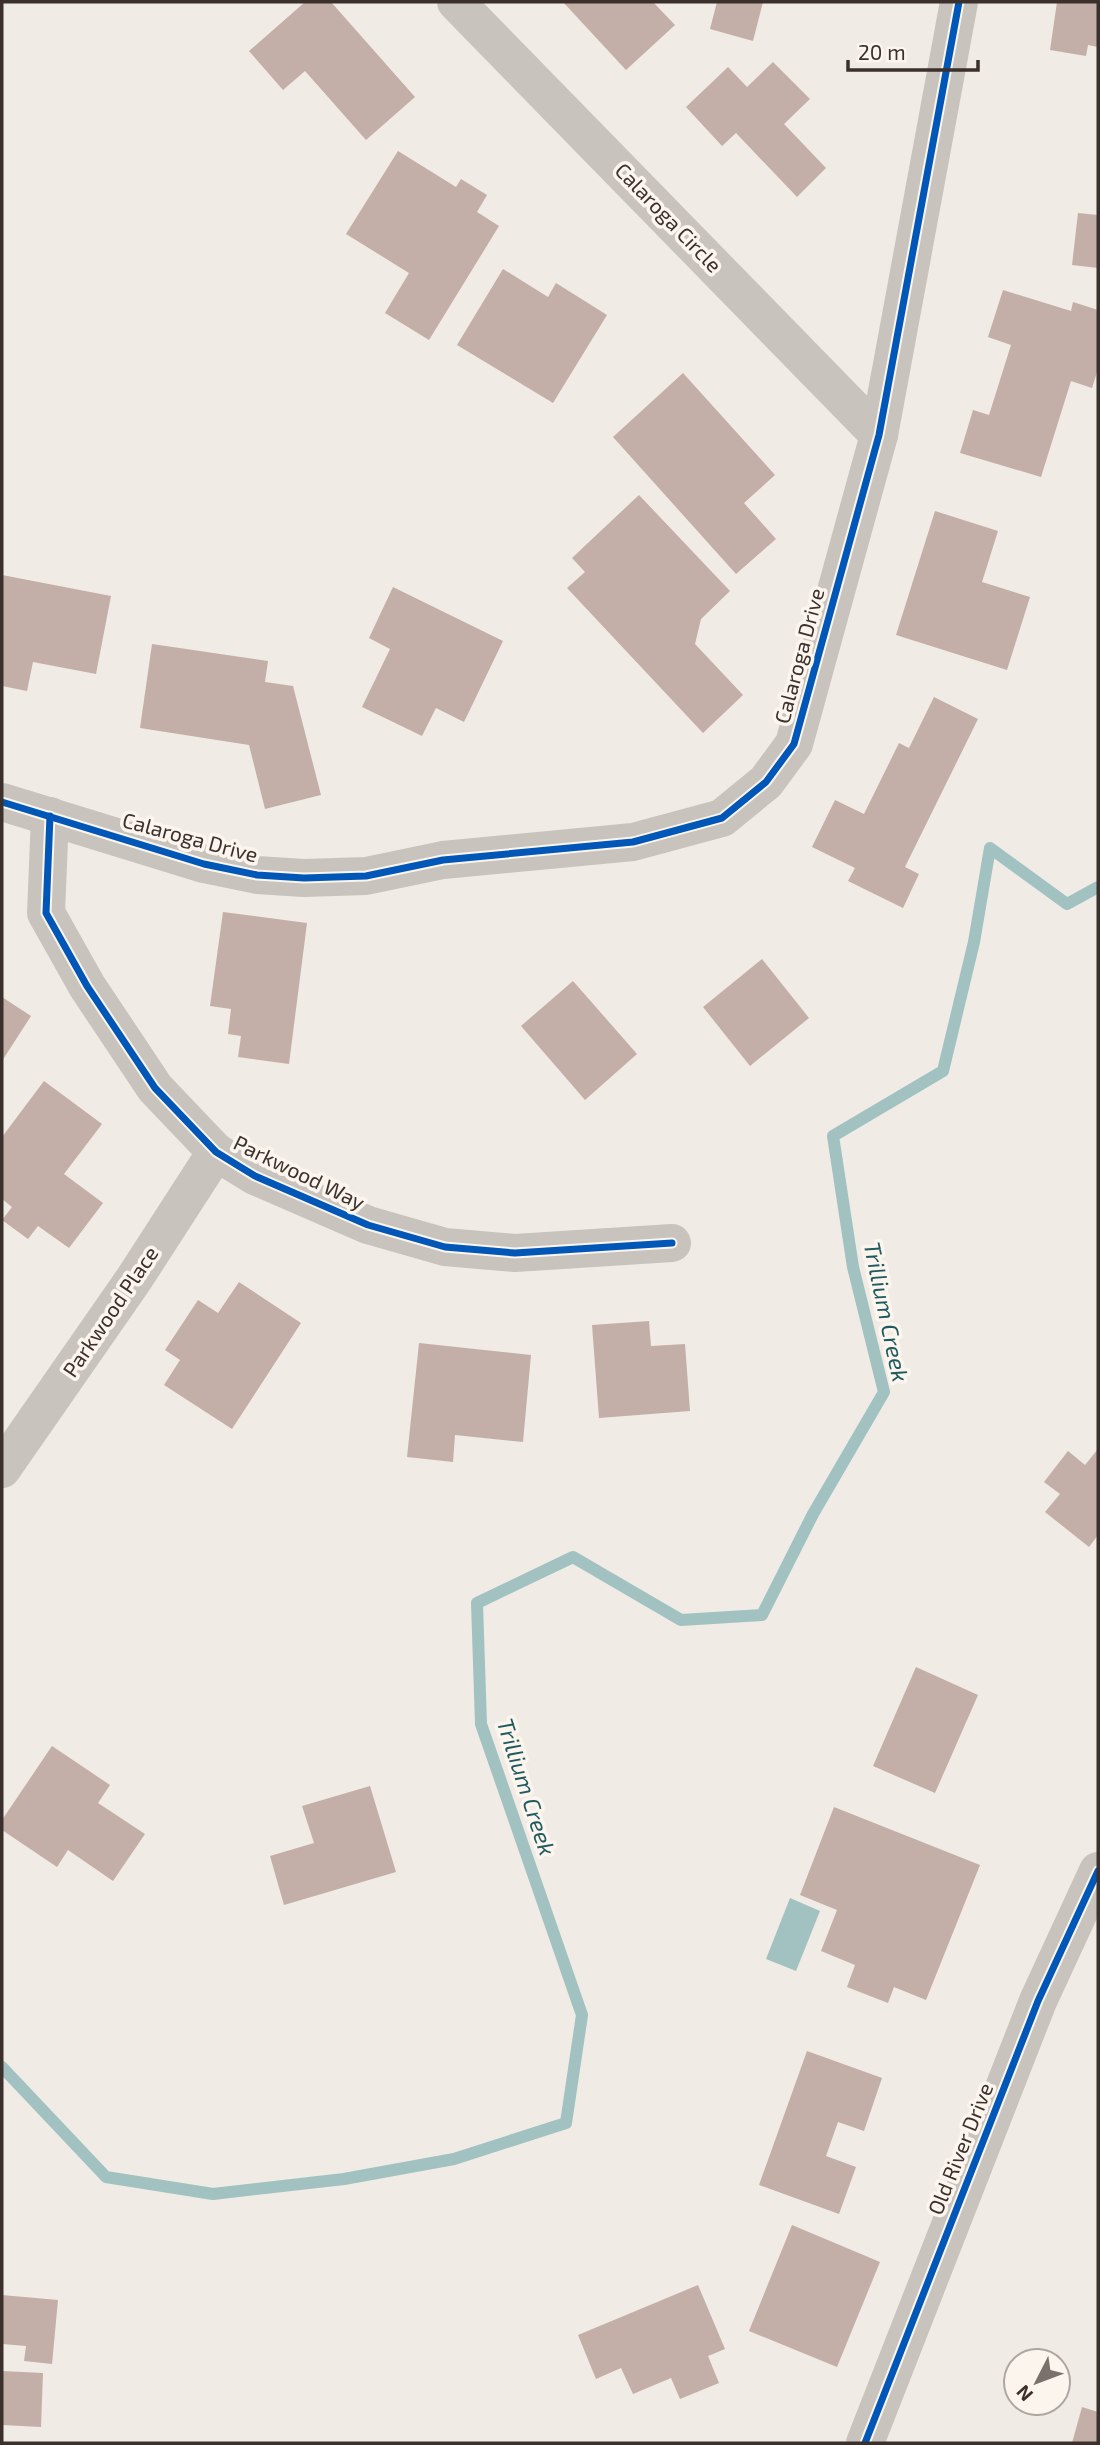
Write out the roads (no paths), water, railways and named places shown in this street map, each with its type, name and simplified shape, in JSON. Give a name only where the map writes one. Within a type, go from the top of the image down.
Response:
[{"type":"street","name":"Calaroga Circle","points":[[456,2],[879,435]]},
{"type":"street","name":"Calaroga Drive","points":[[2,802],[204,863],[257,875],[304,878],[366,876],[443,860],[633,842],[722,818],[766,782],[793,744],[879,435],[959,2]]},
{"type":"street","name":"Parkwood Way","points":[[50,816],[46,913],[87,986],[155,1088],[216,1152],[255,1176],[368,1226],[445,1247],[515,1253],[672,1243]]},
{"type":"street","name":"Parkwood Place","points":[[2,1469],[134,1279],[216,1152]]},
{"type":"street","name":"Old River Drive","points":[[865,2443],[1038,2001],[1098,1871]]},
{"type":"water","points":[[790,1898],[820,1911],[796,1971],[766,1959]]},
{"type":"waterway","name":"Trillium Creek","points":[[2,2067],[106,2177],[213,2194],[344,2179],[454,2159],[566,2123],[582,2015],[481,1724],[477,1603],[573,1557],[681,1620],[762,1615],[813,1514],[884,1392],[853,1267],[833,1136],[943,1071],[974,942],[990,848],[1067,904],[1098,887]]}]
